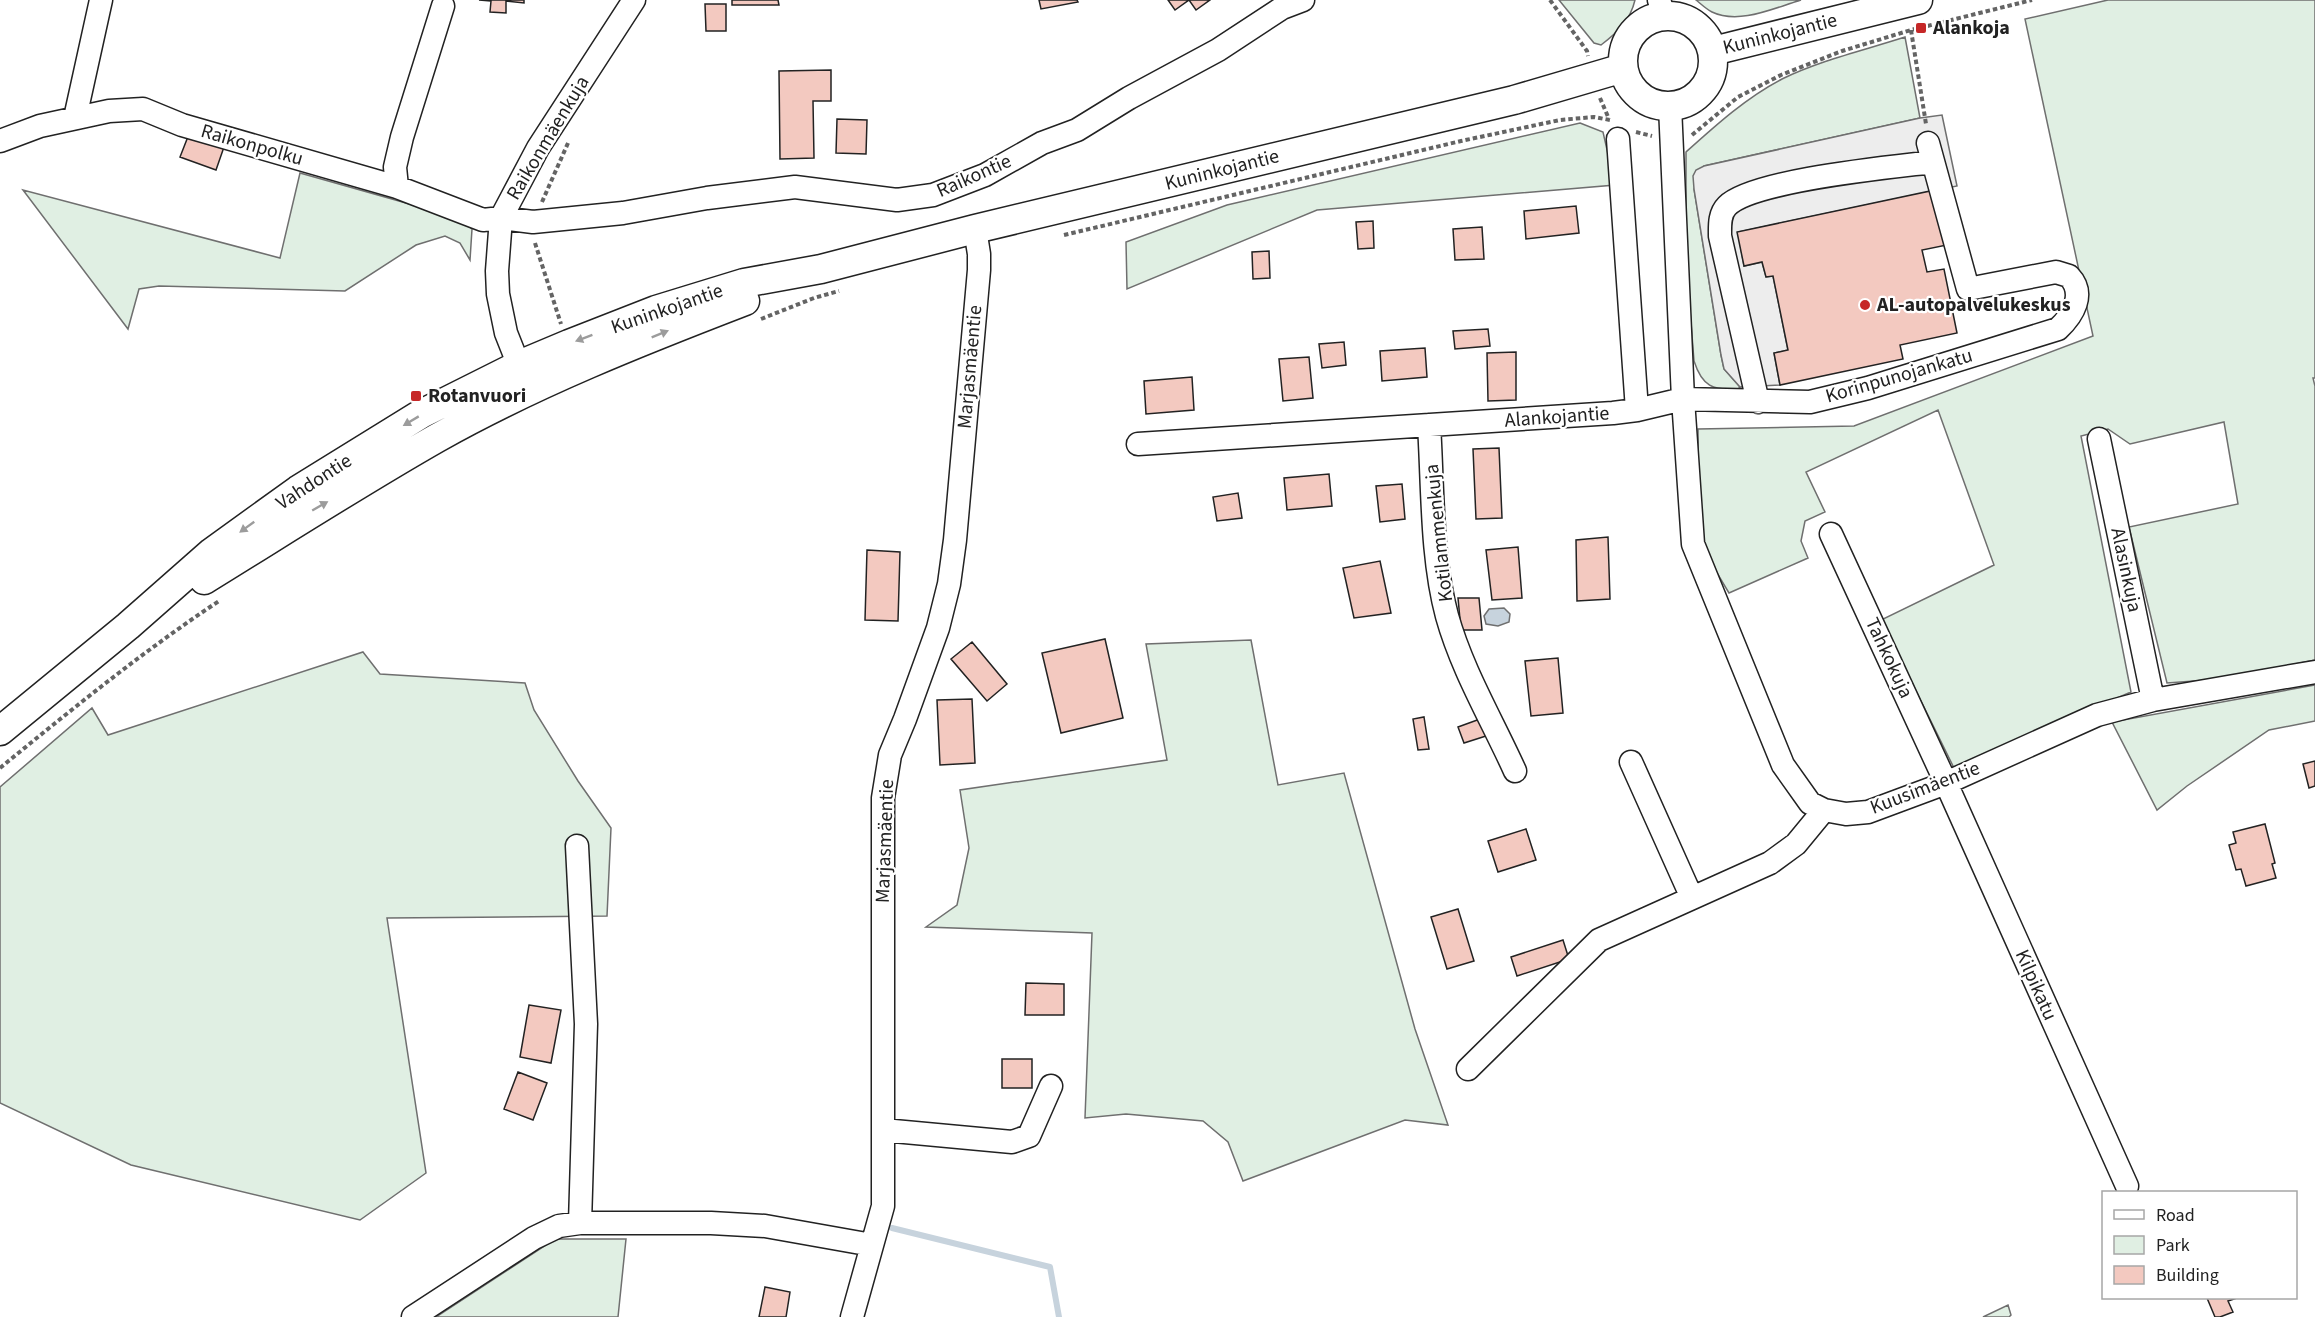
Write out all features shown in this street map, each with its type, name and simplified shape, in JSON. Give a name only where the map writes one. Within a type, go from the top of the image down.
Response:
[{"type":"main road","name":"Kuninkojantie","points":[[1713,51],[1918,0]]},
{"type":"main road","points":[[1662,8],[1700,28],[1713,51],[1713,67],[1708,82],[1698,95],[1685,103],[1670,106],[1657,105],[1634,92],[1623,68],[1623,53],[1628,39],[1662,8]]},
{"type":"main road","name":"Kuninkojantie","points":[[524,378],[656,310],[744,283],[821,269],[975,229],[1514,100],[1623,68]]},
{"type":"main road","name":"Vahdontie","points":[[0,731],[128,626],[312,511],[439,437],[524,378]]},
{"type":"street","points":[[75,118],[101,0]]},
{"type":"street","name":"Raikonmäenkuja","points":[[524,378],[506,333],[498,294],[497,271],[501,218],[537,148],[634,0]]},
{"type":"street","name":"Raikontie","points":[[501,218],[533,222],[622,213],[707,198],[795,187],[897,200],[933,195],[985,175],[1041,143],[1077,130],[1128,98],[1218,50],[1282,8],[1303,0]]},
{"type":"street","points":[[397,187],[395,167],[402,138],[443,6]]},
{"type":"street","points":[[1468,1069],[1599,940],[1770,863],[1796,844],[1824,810],[1809,802],[1783,765],[1692,544],[1670,106]]},
{"type":"street","name":"Raikonpolku","points":[[0,141],[40,126],[75,118],[109,111],[143,109],[182,124],[397,187],[483,220],[501,218]]},
{"type":"street","points":[[1621,131],[1637,410]]},
{"type":"street","points":[[1758,402],[1720,236],[1720,220],[1725,207],[1748,194],[1931,152]]},
{"type":"street","name":"Korinpunojankatu","points":[[1683,399],[1810,402],[1868,388],[2058,329],[2071,317],[2077,303],[2076,288],[2068,276],[2056,272],[1968,289],[1931,152]]},
{"type":"street","name":"Marjasmäentie","points":[[852,1317],[883,1206],[883,798],[890,754],[938,628],[949,585],[979,270],[975,229]]},
{"type":"street","name":"Alankojantie","points":[[1138,444],[1637,410],[1683,399]]},
{"type":"street","name":"Kotilammenkuja","points":[[1429,425],[1437,561],[1447,615],[1461,655],[1515,771]]},
{"type":"street","name":"Alasinkuja","points":[[2099,439],[2154,700]]},
{"type":"street","name":"Tahkokuja","points":[[1831,534],[1946,783]]},
{"type":"street","name":"Kuusimäentie","points":[[1824,810],[1845,814],[1868,812],[1946,783],[2097,715],[2154,700],[2315,672]]},
{"type":"street","points":[[1631,762],[1692,898]]},
{"type":"street","name":"Kilpikatu","points":[[1946,783],[2127,1186]]},
{"type":"street","points":[[577,846],[586,1024],[580,1223]]},
{"type":"street","points":[[883,1130],[1012,1142],[1029,1136],[1051,1086]]},
{"type":"street","points":[[413,1317],[534,1238],[559,1226],[580,1223],[711,1223],[765,1226],[872,1245]]},
{"type":"path","points":[[1550,0],[1587,51]]},
{"type":"path","points":[[1691,136],[1711,122],[1738,97],[1780,75],[1842,51],[1911,30],[2032,0]]},
{"type":"path","points":[[1911,30],[1931,152]]},
{"type":"path","points":[[1056,237],[1461,141],[1560,120],[1594,117],[1609,119],[1621,131],[1646,135]]},
{"type":"path","points":[[562,325],[538,258],[532,229],[570,137]]},
{"type":"path","points":[[758,321],[814,298],[846,289]]},
{"type":"path","points":[[0,768],[74,707],[187,622],[225,597]]},
{"type":"green space","points":[[1559,0],[1635,0],[1622,26],[1601,45],[1594,43]]},
{"type":"green space","points":[[1696,0],[1801,0],[1757,14],[1733,17],[1712,12]]},
{"type":"green space","points":[[2108,0],[2315,0],[2315,378],[2313,378],[2315,386],[2315,660],[2221,679],[2167,683],[2129,527],[2238,504],[2224,422],[2130,444],[2108,429],[2081,436],[2131,692],[1954,768],[1881,620],[1994,565],[1938,410],[1806,472],[1825,512],[1805,521],[1801,541],[1808,558],[1729,593],[1699,543],[1698,429],[1854,426],[2093,336],[2025,19]]},
{"type":"green space","points":[[1905,37],[1920,118],[1704,166],[1694,189],[1721,355],[1724,369],[1740,387],[1738,389],[1715,388],[1701,376],[1694,361],[1686,259],[1686,152],[1744,103],[1782,79],[1828,61]]},
{"type":"green space","points":[[1580,123],[1603,132],[1615,185],[1317,210],[1127,289],[1126,242],[1227,205]]},
{"type":"green space","points":[[300,173],[459,218],[472,229],[470,260],[460,243],[445,236],[416,245],[345,291],[159,286],[139,289],[128,329],[23,190],[280,258]]},
{"type":"green space","points":[[1251,640],[1278,785],[1344,773],[1415,1029],[1448,1125],[1405,1120],[1243,1181],[1228,1142],[1203,1121],[1126,1114],[1085,1118],[1092,933],[926,927],[957,905],[969,848],[960,790],[1167,760],[1146,644]]},
{"type":"green space","points":[[363,652],[380,674],[525,683],[534,710],[578,781],[611,828],[607,916],[387,918],[426,1173],[360,1220],[131,1165],[0,1103],[0,787],[92,708],[108,735]]},
{"type":"green space","points":[[2315,685],[2315,721],[2269,730],[2187,786],[2157,810],[2112,722]]},
{"type":"green space","points":[[555,1239],[626,1239],[618,1317],[436,1317]]},
{"type":"green space","points":[[2008,1305],[2011,1315],[2009,1317],[1983,1317]]},
{"type":"shaded area","points":[[1942,115],[1957,186],[1738,232],[1744,266],[1762,262],[1766,277],[1773,276],[1788,350],[1774,353],[1780,385],[1740,387],[1724,369],[1721,355],[1694,189],[1693,176],[1696,170],[1704,166]]},
{"type":"shaded area","points":[[1504,608],[1510,614],[1509,622],[1498,626],[1486,624],[1484,616],[1489,609]]},
{"type":"building","points":[[479,0],[524,0],[524,3],[506,1],[506,13],[490,12],[491,1]]},
{"type":"building","points":[[732,0],[778,0],[779,5],[732,5]]},
{"type":"building","points":[[1039,0],[1077,0],[1078,2],[1041,9]]},
{"type":"building","points":[[1168,0],[1189,0],[1175,10]]},
{"type":"building","points":[[1189,0],[1210,0],[1196,10]]},
{"type":"building","points":[[705,4],[726,4],[726,31],[706,31]]},
{"type":"building","points":[[831,70],[831,101],[813,101],[814,158],[780,159],[779,71]]},
{"type":"building","points":[[837,119],[867,120],[866,154],[836,153]]},
{"type":"building","points":[[189,134],[224,147],[216,170],[180,157]]},
{"type":"building","name":"AL-autopalvelukeskus","points":[[1935,190],[1947,245],[1922,250],[1927,272],[1944,269],[1957,333],[1900,345],[1903,359],[1780,385],[1774,353],[1788,350],[1773,276],[1766,277],[1762,262],[1744,266],[1737,232]]},
{"type":"building","points":[[1576,206],[1579,233],[1526,239],[1524,211]]},
{"type":"building","points":[[1373,221],[1374,248],[1358,249],[1356,222]]},
{"type":"building","points":[[1482,227],[1484,259],[1455,260],[1453,229]]},
{"type":"building","points":[[1269,251],[1270,278],[1253,279],[1252,252]]},
{"type":"building","points":[[1488,329],[1490,346],[1455,349],[1453,331]]},
{"type":"building","points":[[1344,342],[1346,365],[1322,368],[1319,344]]},
{"type":"building","points":[[1425,348],[1427,377],[1382,381],[1380,351]]},
{"type":"building","points":[[1516,352],[1516,400],[1488,401],[1487,353]]},
{"type":"building","points":[[1309,357],[1313,398],[1283,401],[1279,359]]},
{"type":"building","points":[[1192,377],[1194,410],[1146,414],[1144,381]]},
{"type":"building","points":[[1499,448],[1502,518],[1476,519],[1473,449]]},
{"type":"building","points":[[1329,474],[1332,506],[1287,510],[1284,478]]},
{"type":"building","points":[[1402,484],[1405,519],[1380,522],[1376,486]]},
{"type":"building","points":[[1238,493],[1242,518],[1217,521],[1213,497]]},
{"type":"building","points":[[1608,537],[1610,599],[1577,601],[1576,540]]},
{"type":"building","points":[[1518,547],[1522,598],[1492,600],[1486,550]]},
{"type":"building","points":[[867,550],[900,552],[898,621],[865,620]]},
{"type":"building","points":[[1380,561],[1391,613],[1354,618],[1343,568]]},
{"type":"building","points":[[1458,598],[1479,598],[1482,630],[1461,630]]},
{"type":"building","points":[[1105,639],[1123,718],[1061,733],[1042,653]]},
{"type":"building","points":[[972,642],[1007,684],[987,701],[951,659]]},
{"type":"building","points":[[1558,658],[1563,713],[1531,716],[1525,661]]},
{"type":"building","points":[[972,699],[975,763],[940,765],[937,700]]},
{"type":"building","points":[[1424,717],[1429,749],[1418,750],[1413,719]]},
{"type":"building","points":[[1480,719],[1486,736],[1464,743],[1458,727]]},
{"type":"building","points":[[2315,761],[2315,786],[2309,788],[2303,764]]},
{"type":"building","points":[[2265,824],[2275,863],[2272,864],[2276,878],[2246,886],[2241,869],[2236,870],[2229,845],[2236,843],[2233,832]]},
{"type":"building","points":[[1526,829],[1536,860],[1498,872],[1488,841]]},
{"type":"building","points":[[1458,909],[1474,961],[1447,969],[1431,917]]},
{"type":"building","points":[[1563,940],[1569,959],[1517,976],[1511,957]]},
{"type":"building","points":[[1026,983],[1064,984],[1064,1015],[1025,1015]]},
{"type":"building","points":[[529,1005],[561,1010],[551,1063],[520,1057]]},
{"type":"building","points":[[1002,1059],[1032,1059],[1032,1088],[1002,1088]]},
{"type":"building","points":[[518,1072],[547,1083],[533,1120],[504,1109]]},
{"type":"building","points":[[765,1287],[790,1292],[786,1317],[759,1317]]},
{"type":"building","points":[[2207,1299],[2234,1299],[2228,1301],[2233,1312],[2215,1317]]},
{"type":"waterway","points":[[892,1228],[1050,1267],[1059,1317]]},
{"type":"place","name":"Alankoja","points":[[1921,28]]},
{"type":"place","name":"AL-autopalvelukeskus","points":[[1865,305]]},
{"type":"place","name":"Rotanvuori","points":[[416,396]]}]
